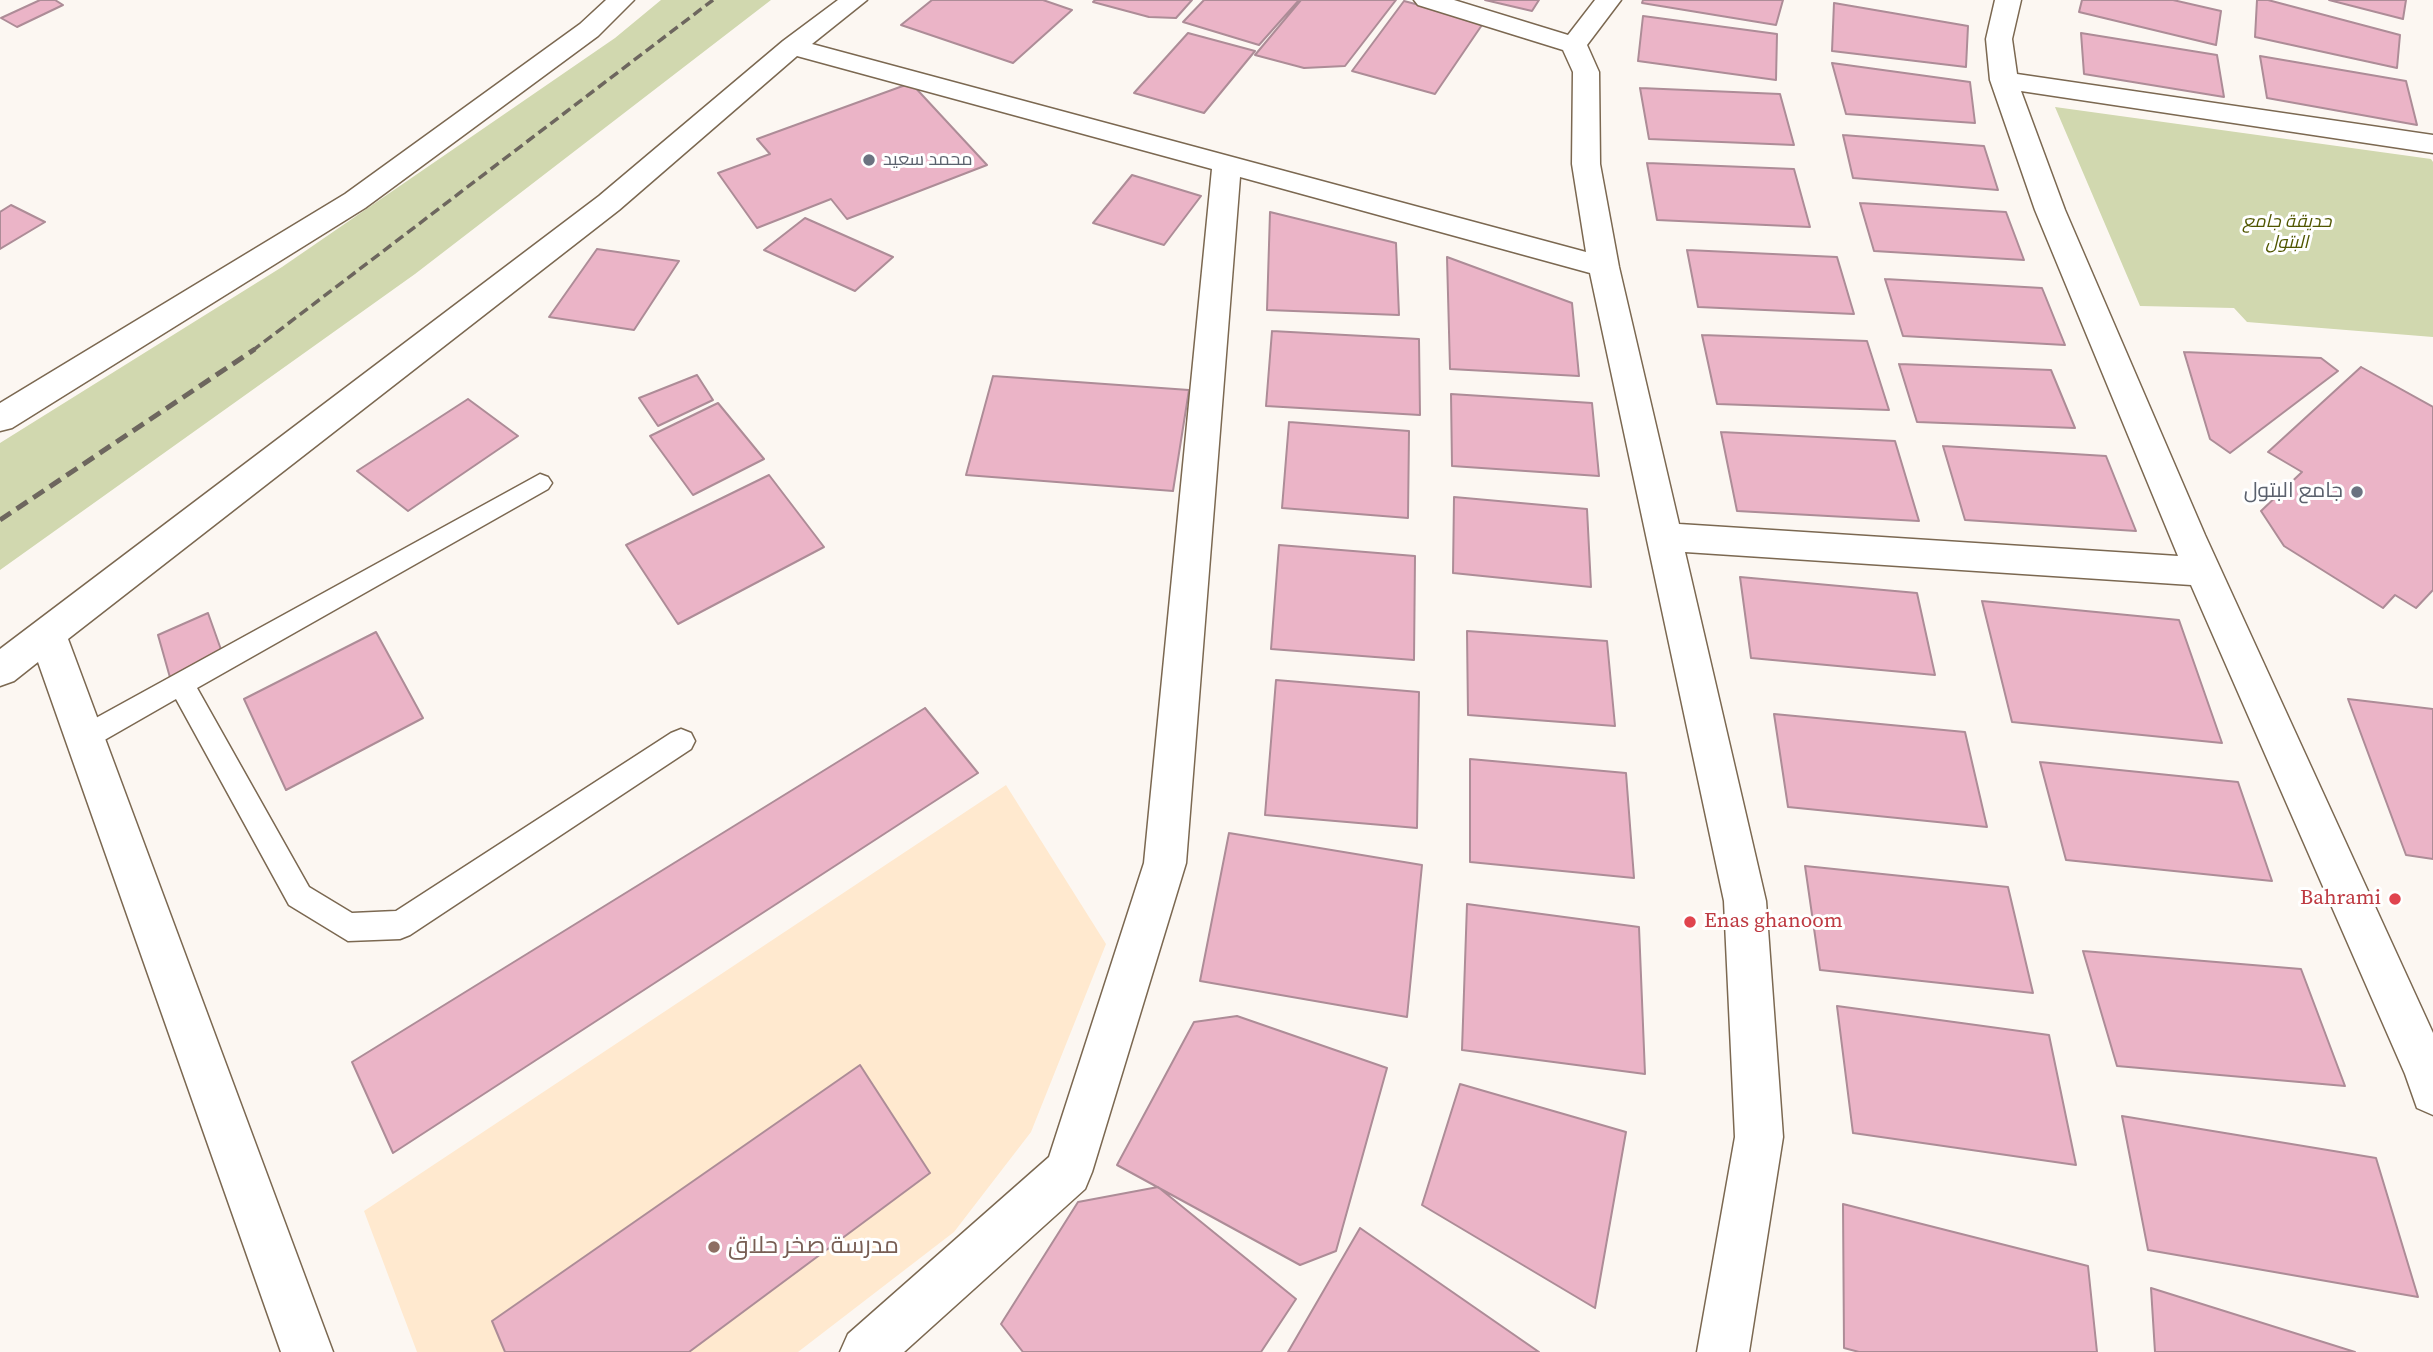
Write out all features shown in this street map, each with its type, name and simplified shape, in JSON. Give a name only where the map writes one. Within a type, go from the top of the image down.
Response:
[{"type":"street","points":[[0,419],[355,201],[589,30],[621,0]]},
{"type":"street","points":[[0,670],[609,203],[792,47],[854,0]]},
{"type":"street","points":[[1427,0],[1574,45],[1586,72],[1586,164],[1604,267],[1745,901],[1759,1137],[1723,1352]]},
{"type":"street","points":[[1574,45],[1608,0]]},
{"type":"street","points":[[2008,0],[1999,38],[2004,80],[2050,210],[2204,572],[2427,1072],[2433,1092]]},
{"type":"street","points":[[792,47],[1604,267]]},
{"type":"street","points":[[2004,80],[2433,144]]},
{"type":"street","points":[[866,1352],[1068,1172],[1165,863],[1227,164]]},
{"type":"street","points":[[1665,537],[2204,572]]},
{"type":"street","points":[[47,634],[307,1352]]},
{"type":"lane","points":[[84,738],[540,483]]},
{"type":"lane","points":[[181,683],[299,896],[348,927],[400,925],[681,741]]},
{"type":"shaded area","points":[[1006,785],[1106,944],[1031,1132],[954,1232],[798,1352],[417,1352],[364,1211]]},
{"type":"green space","points":[[661,0],[771,0],[415,274],[0,570],[0,443],[282,267],[615,38]]},
{"type":"green space","name":"حديقة جامع البتول","points":[[2055,107],[2431,159],[2433,337],[2247,322],[2234,308],[2140,306]]},
{"type":"building","points":[[40,0],[55,0],[63,5],[17,27],[1,18]]},
{"type":"building","points":[[932,0],[1043,0],[1072,10],[1013,63],[901,25]]},
{"type":"building","points":[[1192,0],[1176,18],[1149,17],[1093,2]]},
{"type":"building","points":[[1204,0],[1299,0],[1259,45],[1183,22]]},
{"type":"building","points":[[1301,0],[1396,0],[1345,66],[1304,68],[1255,55]]},
{"type":"building","points":[[1485,0],[1539,0],[1532,11]]},
{"type":"building","points":[[1643,0],[1783,0],[1776,25],[1642,3]]},
{"type":"building","points":[[2082,0],[2173,0],[2221,11],[2216,45],[2079,12]]},
{"type":"building","points":[[2257,0],[2268,0],[2400,35],[2397,68],[2255,37]]},
{"type":"building","points":[[2329,0],[2406,0],[2403,19]]},
{"type":"building","points":[[1404,1],[1484,22],[1435,94],[1352,71]]},
{"type":"building","points":[[1834,3],[1968,26],[1966,67],[1832,51]]},
{"type":"building","points":[[1643,16],[1777,34],[1776,80],[1638,61]]},
{"type":"building","points":[[1188,33],[1255,51],[1204,113],[1134,93]]},
{"type":"building","points":[[2081,33],[2217,55],[2224,97],[2084,74]]},
{"type":"building","points":[[2260,56],[2406,81],[2417,125],[2267,98]]},
{"type":"building","points":[[1832,63],[1970,82],[1975,123],[1846,114]]},
{"type":"building","name":"محمد سعيد","points":[[911,83],[987,165],[847,219],[831,199],[757,228],[718,173],[770,154],[757,139]]},
{"type":"building","points":[[1640,88],[1780,94],[1794,145],[1649,139]]},
{"type":"building","points":[[1843,135],[1984,146],[1998,190],[1853,178]]},
{"type":"building","points":[[1647,163],[1794,169],[1810,227],[1657,220]]},
{"type":"building","points":[[1132,175],[1201,196],[1164,245],[1093,223]]},
{"type":"building","points":[[1860,203],[2006,212],[2024,260],[1874,251]]},
{"type":"building","points":[[11,205],[45,222],[0,249],[0,212]]},
{"type":"building","points":[[1270,212],[1396,243],[1399,315],[1267,310]]},
{"type":"building","points":[[805,218],[893,257],[855,291],[764,250]]},
{"type":"building","points":[[597,249],[679,261],[634,330],[549,317]]},
{"type":"building","points":[[1687,250],[1837,257],[1854,314],[1698,307]]},
{"type":"building","points":[[1447,257],[1572,303],[1579,376],[1450,369]]},
{"type":"building","points":[[1885,279],[2042,288],[2065,345],[1903,336]]},
{"type":"building","points":[[1272,331],[1419,339],[1420,415],[1266,406]]},
{"type":"building","points":[[1702,335],[1867,341],[1889,410],[1717,404]]},
{"type":"building","points":[[2184,352],[2321,358],[2338,371],[2230,453],[2210,439]]},
{"type":"building","points":[[1899,364],[2051,370],[2075,428],[1917,422]]},
{"type":"building","name":"جامع البتول","points":[[2361,367],[2433,407],[2433,590],[2416,608],[2395,595],[2383,608],[2284,546],[2261,511],[2302,472],[2268,452]]},
{"type":"building","points":[[697,375],[713,400],[658,426],[639,398]]},
{"type":"building","points":[[993,376],[1189,390],[1173,491],[966,475]]},
{"type":"building","points":[[1451,394],[1592,403],[1599,476],[1452,466]]},
{"type":"building","points":[[468,399],[518,436],[408,511],[357,471]]},
{"type":"building","points":[[718,403],[764,459],[693,495],[650,436]]},
{"type":"building","points":[[1289,422],[1409,431],[1408,518],[1282,508]]},
{"type":"building","points":[[1721,432],[1895,441],[1919,521],[1737,511]]},
{"type":"building","points":[[1943,446],[2106,456],[2136,531],[1965,520]]},
{"type":"building","points":[[769,475],[824,547],[678,624],[626,545]]},
{"type":"building","points":[[1454,497],[1587,509],[1591,587],[1453,573]]},
{"type":"building","points":[[1279,545],[1415,556],[1414,660],[1271,649]]},
{"type":"building","points":[[1740,577],[1917,593],[1935,675],[1751,658]]},
{"type":"building","points":[[1982,601],[2179,620],[2222,743],[2012,722]]},
{"type":"building","points":[[208,613],[224,658],[171,681],[158,635]]},
{"type":"building","points":[[1467,631],[1607,641],[1615,726],[1468,715]]},
{"type":"building","points":[[376,632],[423,718],[286,790],[244,699]]},
{"type":"building","points":[[1276,680],[1419,692],[1417,828],[1265,815]]},
{"type":"building","points":[[2348,699],[2433,709],[2433,859],[2406,855]]},
{"type":"building","points":[[925,708],[978,773],[393,1153],[352,1062]]},
{"type":"building","points":[[1774,714],[1965,732],[1987,827],[1788,807]]},
{"type":"building","points":[[1470,759],[1626,773],[1634,878],[1470,862]]},
{"type":"building","points":[[2040,762],[2238,782],[2272,881],[2066,860]]},
{"type":"building","points":[[1229,833],[1422,865],[1407,1017],[1200,981]]},
{"type":"building","points":[[1805,866],[2008,887],[2033,993],[1820,970]]},
{"type":"building","points":[[1467,904],[1639,927],[1645,1074],[1462,1050]]},
{"type":"building","points":[[2083,951],[2301,969],[2345,1086],[2117,1066]]},
{"type":"building","points":[[1837,1006],[2049,1035],[2076,1165],[1853,1133]]},
{"type":"building","points":[[1237,1016],[1387,1068],[1336,1251],[1300,1265],[1117,1165],[1194,1022]]},
{"type":"building","name":"مدرسة صخر حلاق","points":[[860,1065],[930,1173],[689,1352],[505,1352],[492,1321]]},
{"type":"building","points":[[1460,1084],[1626,1132],[1595,1308],[1422,1205]]},
{"type":"building","points":[[2122,1116],[2376,1158],[2418,1297],[2148,1250]]},
{"type":"building","points":[[1158,1187],[1296,1299],[1261,1352],[1023,1352],[1001,1324],[1078,1202]]},
{"type":"building","points":[[1843,1204],[2088,1266],[2097,1352],[1859,1352],[1844,1348]]},
{"type":"building","points":[[1360,1228],[1539,1352],[1288,1352]]},
{"type":"building","points":[[2151,1288],[2355,1352],[2155,1352]]},
{"type":"railway","points":[[252,351],[713,0]]},
{"type":"railway","points":[[0,520],[255,349]]},
{"type":"place","name":"محمد سعيد","points":[[869,160]]},
{"type":"place","name":"جامع البتول","points":[[2357,492]]},
{"type":"place","name":"Bahrami","points":[[2395,899]]},
{"type":"place","name":"Enas ghanoom","points":[[1690,922]]},
{"type":"place","name":"مدرسة صخر حلاق","points":[[714,1247]]}]
